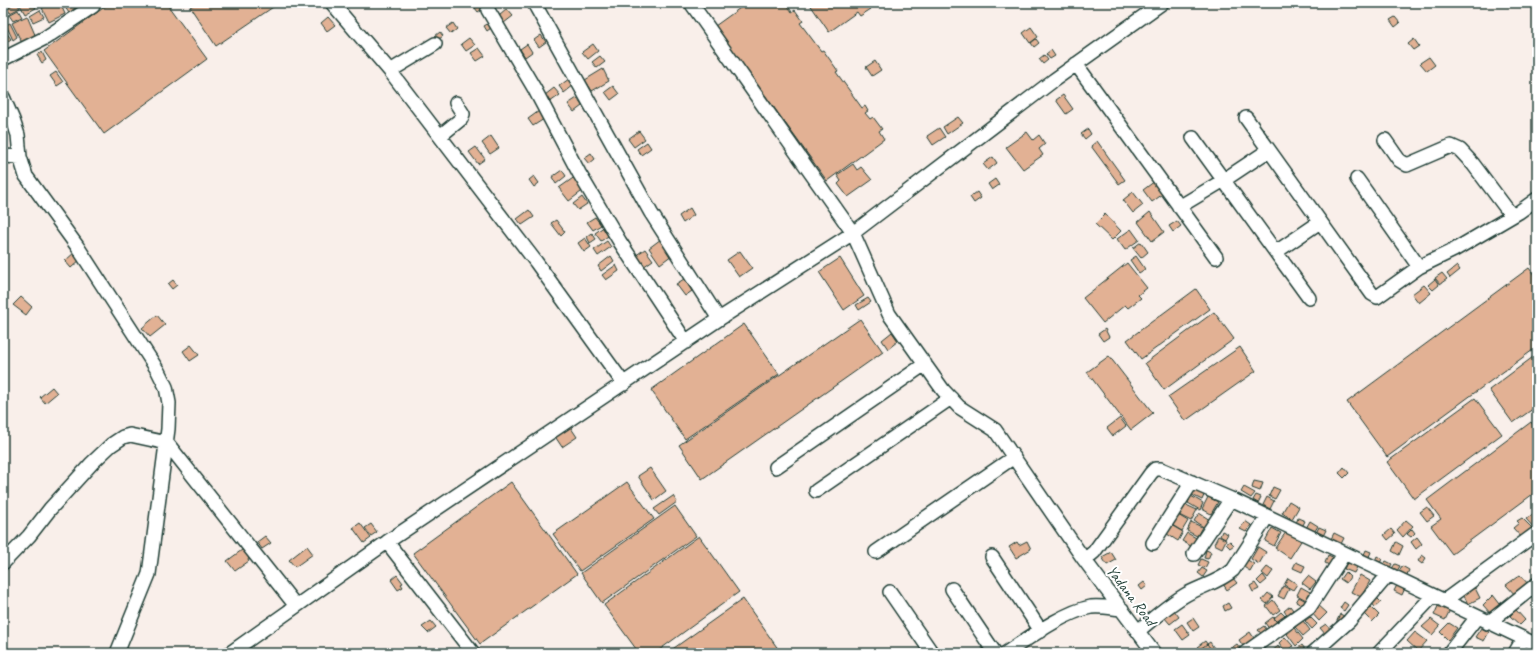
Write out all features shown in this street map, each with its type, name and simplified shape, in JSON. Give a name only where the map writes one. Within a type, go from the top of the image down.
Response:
[{"type":"street","points":[[332,3],[390,71],[440,136],[536,262],[624,384]]},
{"type":"street","points":[[534,3],[651,213],[719,319]]},
{"type":"street","name":"Yadana Road","points":[[691,3],[853,232],[889,314],[924,364],[962,410],[993,428],[1083,558],[1154,653]]},
{"type":"street","points":[[230,653],[387,542],[719,319],[853,232],[1076,64],[1162,3]]},
{"type":"street","points":[[3,59],[41,41],[94,6]]},
{"type":"street","points":[[488,10],[534,88],[579,173],[620,242],[686,342]]},
{"type":"street","points":[[390,71],[435,44]]},
{"type":"street","points":[[1076,64],[1216,257]]},
{"type":"street","points":[[3,97],[8,122],[18,135],[19,153],[26,176],[77,246],[158,371],[166,387],[169,403],[167,443],[149,574],[116,653]]},
{"type":"street","points":[[440,136],[461,119],[463,114],[456,103]]},
{"type":"street","points":[[1246,118],[1372,294],[1377,297],[1419,267],[1454,250],[1512,216],[1537,199]]},
{"type":"street","points":[[1193,138],[1309,298]]},
{"type":"street","points":[[1385,140],[1399,160],[1407,164],[1451,146],[1460,150],[1473,164],[1512,216]]},
{"type":"street","points":[[1179,207],[1224,180],[1269,150]]},
{"type":"street","points":[[3,156],[19,153]]},
{"type":"street","points":[[1357,179],[1419,267]]},
{"type":"street","points":[[1276,252],[1320,222]]},
{"type":"street","points":[[776,467],[924,364]]},
{"type":"street","points":[[816,491],[951,398]]},
{"type":"street","points":[[3,563],[29,536],[50,509],[92,463],[111,445],[123,437],[130,435],[167,443],[296,606]]},
{"type":"street","points":[[876,552],[1014,457]]},
{"type":"street","points":[[1083,558],[1088,557],[1094,552],[1155,469],[1161,469],[1231,499],[1537,646]]},
{"type":"street","points":[[1153,543],[1192,482]]},
{"type":"street","points":[[1194,554],[1231,499]]},
{"type":"street","points":[[1138,631],[1178,600],[1226,576],[1233,570],[1267,517]]},
{"type":"street","points":[[1379,653],[1439,599],[1537,533]]},
{"type":"street","points":[[387,542],[473,653]]},
{"type":"street","points":[[1245,653],[1309,608],[1344,554]]},
{"type":"street","points":[[992,556],[1041,631]]},
{"type":"street","points":[[1313,653],[1349,621],[1388,575]]},
{"type":"street","points":[[1448,653],[1483,620],[1537,584]]},
{"type":"street","points":[[952,589],[995,653]]},
{"type":"street","points":[[890,592],[932,653]]},
{"type":"street","points":[[1006,653],[1069,615],[1082,610],[1092,607],[1122,609]]},
{"type":"street","points":[[1515,653],[1523,639]]},
{"type":"building","points":[[17,3],[20,8],[10,13],[7,8]]},
{"type":"building","points":[[25,3],[33,3],[36,8],[25,14],[20,5]]},
{"type":"building","points":[[52,3],[60,3],[65,14],[49,22],[42,8]]},
{"type":"building","points":[[62,3],[73,3],[76,7],[69,13]]},
{"type":"building","points":[[110,3],[166,3],[207,59],[104,134],[44,51]]},
{"type":"building","points":[[196,3],[279,3],[216,46],[190,7]]},
{"type":"building","points":[[482,3],[485,7],[478,12],[475,8]]},
{"type":"building","points":[[747,3],[790,3],[791,4],[788,6],[792,12],[795,10],[803,21],[800,23],[821,51],[823,50],[838,71],[836,72],[862,108],[865,106],[868,111],[865,113],[870,119],[873,117],[882,129],[879,131],[884,139],[827,181],[715,26]]},
{"type":"building","points":[[809,3],[871,3],[868,5],[871,9],[860,16],[857,12],[829,32]]},
{"type":"building","points":[[5,9],[8,16],[3,19],[3,10]]},
{"type":"building","points":[[507,9],[513,16],[504,23],[499,16]]},
{"type":"building","points":[[18,10],[22,17],[13,21],[9,15]]},
{"type":"building","points":[[40,10],[44,17],[33,22],[30,16]]},
{"type":"building","points":[[27,16],[36,37],[22,43],[12,23]]},
{"type":"building","points":[[328,17],[335,25],[327,31],[321,23]]},
{"type":"building","points":[[1395,17],[1400,23],[1395,27],[1390,20]]},
{"type":"building","points":[[492,21],[495,25],[487,31],[484,26]]},
{"type":"building","points":[[10,23],[17,37],[13,40],[6,25]]},
{"type":"building","points":[[453,23],[457,29],[451,34],[446,28]]},
{"type":"building","points":[[1031,27],[1038,37],[1030,43],[1023,33]]},
{"type":"building","points":[[3,28],[11,39],[3,45]]},
{"type":"building","points":[[440,32],[443,36],[438,40],[435,36]]},
{"type":"building","points":[[541,35],[546,42],[539,47],[534,40]]},
{"type":"building","points":[[469,38],[475,45],[466,51],[461,44]]},
{"type":"building","points":[[1036,39],[1039,43],[1034,47],[1031,43]]},
{"type":"building","points":[[1414,39],[1419,46],[1413,50],[1408,44]]},
{"type":"building","points":[[527,44],[532,52],[525,57],[520,49]]},
{"type":"building","points":[[593,44],[598,51],[588,59],[582,52]]},
{"type":"building","points":[[479,48],[485,56],[477,61],[471,53]]},
{"type":"building","points":[[1051,50],[1055,56],[1050,59],[1046,54]]},
{"type":"building","points":[[42,52],[46,60],[42,63],[37,55]]},
{"type":"building","points":[[1044,55],[1048,60],[1043,64],[1039,59]]},
{"type":"building","points":[[600,56],[605,62],[597,68],[592,62]]},
{"type":"building","points":[[1429,57],[1435,65],[1427,71],[1420,63]]},
{"type":"building","points":[[875,61],[881,70],[872,76],[866,67]]},
{"type":"building","points":[[603,69],[609,81],[592,91],[585,80]]},
{"type":"building","points":[[56,72],[63,82],[57,86],[50,76]]},
{"type":"building","points":[[569,79],[574,85],[564,93],[559,86]]},
{"type":"building","points":[[613,86],[619,94],[611,100],[605,92]]},
{"type":"building","points":[[554,88],[560,95],[550,102],[545,95]]},
{"type":"building","points":[[1063,95],[1073,109],[1066,114],[1056,100]]},
{"type":"building","points":[[577,98],[582,106],[574,112],[568,104]]},
{"type":"building","points":[[539,111],[544,119],[533,126],[528,119]]},
{"type":"building","points":[[958,117],[963,123],[947,134],[943,127]]},
{"type":"building","points":[[939,128],[945,137],[933,145],[927,136]]},
{"type":"building","points":[[1088,129],[1091,134],[1085,139],[1081,134]]},
{"type":"building","points":[[639,131],[645,139],[634,147],[628,139]]},
{"type":"building","points":[[1027,132],[1033,140],[1039,135],[1045,144],[1039,149],[1043,155],[1023,169],[1006,147]]},
{"type":"building","points":[[491,136],[499,148],[490,154],[482,143]]},
{"type":"building","points":[[1097,141],[1125,180],[1119,184],[1091,146]]},
{"type":"building","points":[[647,142],[651,148],[641,155],[637,149]]},
{"type":"building","points":[[476,147],[485,159],[478,164],[469,152]]},
{"type":"building","points":[[591,153],[595,159],[589,164],[584,158]]},
{"type":"building","points":[[993,157],[997,163],[988,170],[983,164]]},
{"type":"building","points":[[853,164],[857,170],[861,167],[872,180],[848,197],[838,184],[841,181],[837,175]]},
{"type":"building","points":[[562,170],[566,176],[556,184],[552,177]]},
{"type":"building","points":[[534,176],[539,183],[534,187],[529,180]]},
{"type":"building","points":[[576,176],[585,189],[569,201],[559,188]]},
{"type":"building","points":[[995,179],[999,185],[992,190],[988,184]]},
{"type":"building","points":[[1155,181],[1163,194],[1152,202],[1143,190]]},
{"type":"building","points":[[977,192],[981,198],[974,203],[970,197]]},
{"type":"building","points":[[1133,192],[1143,205],[1133,213],[1123,200]]},
{"type":"building","points":[[582,197],[587,204],[578,210],[573,204]]},
{"type":"building","points":[[690,208],[694,215],[683,223],[679,216]]},
{"type":"building","points":[[529,210],[534,217],[522,225],[517,219]]},
{"type":"building","points":[[1150,212],[1164,232],[1152,241],[1138,222]]},
{"type":"building","points":[[1105,214],[1121,231],[1112,240],[1095,224]]},
{"type":"building","points":[[595,217],[601,225],[593,230],[587,222]]},
{"type":"building","points":[[556,220],[565,232],[561,236],[551,223]]},
{"type":"building","points":[[1177,221],[1181,226],[1173,232],[1169,226]]},
{"type":"building","points":[[605,226],[611,234],[601,241],[595,233]]},
{"type":"building","points":[[1131,229],[1139,240],[1125,250],[1117,239]]},
{"type":"building","points":[[592,233],[596,239],[590,243],[587,237]]},
{"type":"building","points":[[585,238],[591,247],[584,252],[578,243]]},
{"type":"building","points":[[661,239],[672,255],[660,264],[649,248]]},
{"type":"building","points":[[607,241],[611,247],[598,256],[594,250]]},
{"type":"building","points":[[1141,242],[1148,252],[1141,258],[1133,248]]},
{"type":"building","points":[[645,249],[653,260],[643,267],[635,256]]},
{"type":"building","points":[[76,251],[82,258],[71,268],[65,261]]},
{"type":"building","points":[[740,251],[752,268],[739,277],[727,260]]},
{"type":"building","points":[[611,256],[614,261],[601,271],[598,266]]},
{"type":"building","points":[[1136,256],[1145,269],[1139,273],[1130,260]]},
{"type":"building","points":[[840,258],[864,296],[844,310],[819,272]]},
{"type":"building","points":[[1127,263],[1147,288],[1138,295],[1141,298],[1128,308],[1125,305],[1103,323],[1083,298]]},
{"type":"building","points":[[616,265],[619,271],[606,280],[602,275]]},
{"type":"building","points":[[1457,266],[1460,270],[1450,278],[1447,274]]},
{"type":"building","points":[[1529,268],[1537,279],[1537,347],[1387,457],[1347,402]]},
{"type":"building","points":[[1442,273],[1447,279],[1440,284],[1435,278]]},
{"type":"building","points":[[684,279],[692,291],[685,296],[676,284]]},
{"type":"building","points":[[1435,279],[1439,285],[1433,290],[1428,285]]},
{"type":"building","points":[[173,280],[177,285],[172,289],[168,284]]},
{"type":"building","points":[[1424,285],[1431,293],[1419,303],[1412,294]]},
{"type":"building","points":[[1196,289],[1210,309],[1141,359],[1127,340]]},
{"type":"building","points":[[21,297],[32,307],[26,315],[13,305]]},
{"type":"building","points":[[868,298],[871,302],[859,310],[856,305]]},
{"type":"building","points":[[1214,312],[1234,339],[1164,390],[1145,363]]},
{"type":"building","points":[[157,315],[165,325],[150,337],[142,328]]},
{"type":"building","points":[[860,319],[883,352],[702,479],[679,445]]},
{"type":"building","points":[[744,324],[779,374],[685,439],[651,390]]},
{"type":"building","points":[[1105,329],[1109,337],[1103,341],[1098,334]]},
{"type":"building","points":[[892,332],[898,341],[888,349],[882,340]]},
{"type":"building","points":[[191,345],[199,355],[190,361],[183,351]]},
{"type":"building","points":[[1240,347],[1256,371],[1185,421],[1168,397]]},
{"type":"building","points":[[1537,354],[1537,406],[1513,423],[1489,390]]},
{"type":"building","points":[[1109,356],[1153,413],[1131,430],[1087,372]]},
{"type":"building","points":[[52,387],[57,393],[45,403],[40,397]]},
{"type":"building","points":[[1475,398],[1502,434],[1414,499],[1387,462]]},
{"type":"building","points":[[1120,418],[1126,426],[1113,436],[1107,428]]},
{"type":"building","points":[[1531,422],[1537,430],[1537,491],[1452,554],[1431,526],[1441,519],[1427,500]]},
{"type":"building","points":[[569,425],[577,437],[562,447],[554,435]]},
{"type":"building","points":[[1344,467],[1349,473],[1344,478],[1339,473]]},
{"type":"building","points":[[650,468],[666,491],[654,500],[638,476]]},
{"type":"building","points":[[1254,481],[1263,483],[1260,491],[1252,488]]},
{"type":"building","points":[[511,482],[577,574],[480,644],[413,553]]},
{"type":"building","points":[[627,482],[654,519],[580,571],[553,534]]},
{"type":"building","points":[[1244,487],[1255,493],[1251,498],[1241,492]]},
{"type":"building","points":[[1273,487],[1280,490],[1275,499],[1269,496]]},
{"type":"building","points":[[1195,488],[1205,493],[1202,500],[1192,495]]},
{"type":"building","points":[[1256,495],[1261,497],[1258,503],[1253,500]]},
{"type":"building","points":[[673,496],[677,502],[659,515],[654,509]]},
{"type":"building","points":[[1191,496],[1203,503],[1200,510],[1188,503]]},
{"type":"building","points":[[1208,497],[1218,502],[1211,514],[1202,509]]},
{"type":"building","points":[[1267,497],[1274,501],[1270,509],[1263,505]]},
{"type":"building","points":[[1289,501],[1299,507],[1292,519],[1282,513]]},
{"type":"building","points":[[1184,504],[1197,510],[1191,521],[1179,515]]},
{"type":"building","points":[[675,506],[696,536],[602,603],[581,573]]},
{"type":"building","points":[[1427,507],[1434,516],[1427,521],[1420,512]]},
{"type":"building","points":[[1537,511],[1537,529],[1536,530],[1526,519]]},
{"type":"building","points":[[1199,513],[1210,520],[1205,528],[1194,521]]},
{"type":"building","points":[[1178,515],[1188,521],[1182,531],[1172,525]]},
{"type":"building","points":[[1298,518],[1305,521],[1301,529],[1295,526]]},
{"type":"building","points":[[1522,518],[1534,530],[1523,539],[1513,528],[1519,523],[1517,521]]},
{"type":"building","points":[[1406,520],[1413,526],[1403,537],[1397,530]]},
{"type":"building","points":[[1245,521],[1251,525],[1246,532],[1240,529]]},
{"type":"building","points":[[1310,521],[1318,526],[1313,534],[1305,530]]},
{"type":"building","points":[[1191,522],[1202,527],[1197,536],[1187,531]]},
{"type":"building","points":[[360,523],[371,538],[364,543],[353,528]]},
{"type":"building","points":[[371,524],[377,532],[371,536],[365,528]]},
{"type":"building","points":[[1171,525],[1183,532],[1178,541],[1167,534]]},
{"type":"building","points":[[1319,527],[1326,530],[1323,536],[1316,533]]},
{"type":"building","points":[[1272,528],[1281,533],[1274,546],[1265,541]]},
{"type":"building","points":[[1391,529],[1395,534],[1388,540],[1384,535]]},
{"type":"building","points":[[1412,529],[1415,533],[1411,537],[1407,534]]},
{"type":"building","points":[[1222,531],[1228,534],[1225,539],[1220,536]]},
{"type":"building","points":[[1286,532],[1301,541],[1290,558],[1275,548]]},
{"type":"building","points":[[1187,533],[1200,540],[1196,549],[1182,541]]},
{"type":"building","points":[[1334,533],[1344,538],[1341,544],[1331,539]]},
{"type":"building","points":[[265,536],[271,543],[262,549],[257,542]]},
{"type":"building","points":[[699,536],[739,592],[655,653],[639,653],[604,605]]},
{"type":"building","points":[[1218,536],[1226,540],[1222,548],[1214,544]]},
{"type":"building","points":[[1417,537],[1422,544],[1416,549],[1411,542]]},
{"type":"building","points":[[1027,541],[1031,549],[1016,558],[1009,547],[1017,542],[1019,545]]},
{"type":"building","points":[[1230,541],[1234,545],[1230,548],[1226,544]]},
{"type":"building","points":[[1396,542],[1403,546],[1399,555],[1392,551]]},
{"type":"building","points":[[307,546],[313,554],[295,567],[289,560]]},
{"type":"building","points":[[246,547],[252,555],[248,559],[249,561],[235,571],[227,561]]},
{"type":"building","points":[[1258,547],[1266,552],[1259,564],[1251,559]]},
{"type":"building","points":[[1206,550],[1211,552],[1208,559],[1204,558]]},
{"type":"building","points":[[1366,550],[1371,552],[1368,559],[1363,557]]},
{"type":"building","points":[[1111,552],[1116,560],[1107,565],[1102,557]]},
{"type":"building","points":[[1328,555],[1337,559],[1333,567],[1325,563]]},
{"type":"building","points":[[1422,555],[1426,558],[1422,564],[1418,561]]},
{"type":"building","points":[[1377,556],[1382,559],[1379,565],[1374,563]]},
{"type":"building","points":[[1201,559],[1208,562],[1205,568],[1198,565]]},
{"type":"building","points":[[1246,559],[1254,564],[1250,571],[1242,566]]},
{"type":"building","points":[[1348,560],[1358,565],[1354,573],[1344,569]]},
{"type":"building","points":[[1386,561],[1392,564],[1388,571],[1382,567]]},
{"type":"building","points":[[1296,562],[1305,566],[1302,572],[1293,568]]},
{"type":"building","points":[[1395,564],[1400,566],[1396,573],[1391,570]]},
{"type":"building","points":[[1402,566],[1409,570],[1406,577],[1398,573]]},
{"type":"building","points":[[1267,567],[1273,571],[1268,578],[1262,573]]},
{"type":"building","points":[[1202,568],[1207,571],[1203,577],[1198,573]]},
{"type":"building","points":[[1345,572],[1350,577],[1346,583],[1340,579]]},
{"type":"building","points":[[397,575],[403,583],[401,584],[403,587],[398,590],[391,580]]},
{"type":"building","points":[[1263,575],[1267,580],[1261,585],[1257,581]]},
{"type":"building","points":[[1360,575],[1370,581],[1361,597],[1351,592]]},
{"type":"building","points":[[1520,575],[1529,585],[1517,597],[1506,585]]},
{"type":"building","points":[[1308,576],[1316,582],[1310,589],[1302,583]]},
{"type":"building","points":[[1232,577],[1237,583],[1227,590],[1223,584]]},
{"type":"building","points":[[1288,578],[1297,584],[1293,590],[1284,585]]},
{"type":"building","points":[[1144,582],[1147,586],[1142,590],[1139,586]]},
{"type":"building","points":[[1255,583],[1259,589],[1253,592],[1250,586]]},
{"type":"building","points":[[1397,585],[1405,588],[1402,595],[1394,591]]},
{"type":"building","points":[[1283,586],[1289,589],[1284,599],[1278,596]]},
{"type":"building","points":[[1301,587],[1310,592],[1306,600],[1297,595]]},
{"type":"building","points":[[1475,588],[1480,598],[1468,604],[1463,594]]},
{"type":"building","points":[[1268,593],[1273,597],[1267,604],[1262,600]]},
{"type":"building","points":[[1493,595],[1500,604],[1491,614],[1483,605]]},
{"type":"building","points":[[1375,596],[1381,602],[1375,607],[1370,601]]},
{"type":"building","points":[[1299,597],[1306,601],[1303,606],[1296,602]]},
{"type":"building","points":[[743,599],[781,653],[667,653]]},
{"type":"building","points":[[1273,600],[1280,610],[1273,615],[1266,606]]},
{"type":"building","points":[[1344,602],[1348,605],[1344,611],[1340,608]]},
{"type":"building","points":[[1228,603],[1231,608],[1225,611],[1223,606]]},
{"type":"building","points":[[1317,604],[1327,613],[1319,621],[1310,611]]},
{"type":"building","points":[[1439,604],[1451,608],[1445,620],[1434,615]]},
{"type":"building","points":[[1290,606],[1293,610],[1287,615],[1284,611]]},
{"type":"building","points":[[1371,607],[1379,615],[1372,622],[1364,614]]},
{"type":"building","points":[[1174,610],[1179,617],[1170,624],[1164,617]]},
{"type":"building","points":[[1516,610],[1525,620],[1520,625],[1510,616]]},
{"type":"building","points":[[1281,612],[1289,620],[1282,626],[1274,618]]},
{"type":"building","points":[[1340,614],[1346,617],[1342,626],[1336,623]]},
{"type":"building","points":[[1273,617],[1278,624],[1270,630],[1265,623]]},
{"type":"building","points":[[1310,617],[1317,624],[1312,629],[1305,621]]},
{"type":"building","points":[[1193,618],[1199,627],[1193,631],[1187,622]]},
{"type":"building","points":[[1431,619],[1440,626],[1432,635],[1422,627]]},
{"type":"building","points":[[431,621],[436,627],[428,633],[422,627]]},
{"type":"building","points":[[1303,621],[1310,630],[1303,636],[1295,627]]},
{"type":"building","points":[[1449,623],[1457,628],[1448,640],[1440,632]]},
{"type":"building","points":[[1182,624],[1190,635],[1183,640],[1175,629]]},
{"type":"building","points":[[1326,624],[1332,631],[1326,635],[1320,628]]},
{"type":"building","points":[[1264,626],[1269,633],[1264,637],[1258,630]]},
{"type":"building","points":[[1294,628],[1303,639],[1296,646],[1287,634]]},
{"type":"building","points":[[1481,628],[1489,632],[1484,641],[1475,637]]},
{"type":"building","points":[[1250,632],[1256,641],[1245,649],[1239,640]]},
{"type":"building","points":[[1415,632],[1427,641],[1418,651],[1407,641]]},
{"type":"building","points":[[1285,637],[1293,646],[1286,652],[1279,643]]},
{"type":"building","points":[[1205,641],[1213,652],[1212,653],[1202,653],[1197,647]]},
{"type":"building","points":[[1210,642],[1217,653],[1198,653],[1197,651]]},
{"type":"building","points":[[1237,644],[1241,649],[1233,653],[1230,649]]},
{"type":"building","points":[[1302,645],[1308,653],[1301,653],[1297,649]]},
{"type":"building","points":[[1278,646],[1283,653],[1270,653]]}]
